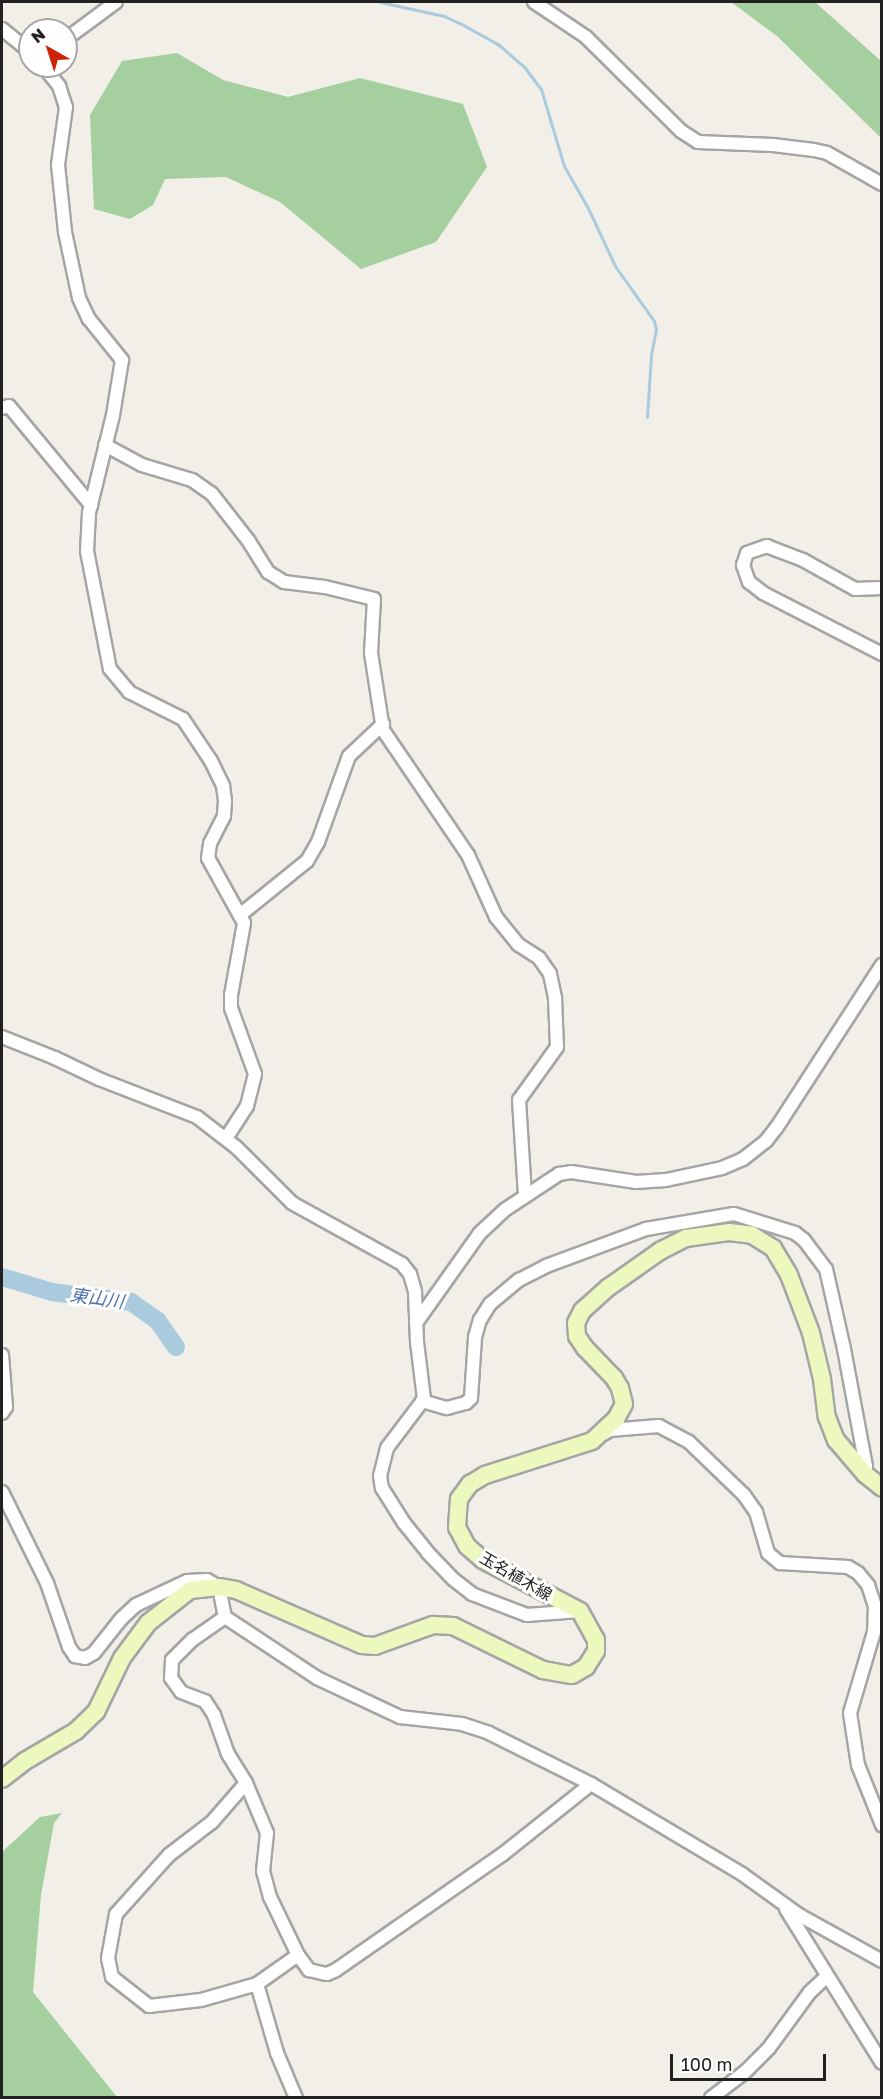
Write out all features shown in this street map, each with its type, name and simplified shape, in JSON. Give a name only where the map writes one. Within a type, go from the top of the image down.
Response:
[{"type":"main road","name":"玉名植木線","points":[[580,1611],[483,1560],[467,1546],[457,1527],[459,1498],[470,1485],[485,1475],[592,1441],[616,1419],[624,1404],[614,1378],[585,1348],[577,1336],[576,1323],[582,1311],[609,1287],[660,1251],[687,1238],[729,1232],[752,1235],[773,1248],[789,1275],[811,1333],[822,1379],[827,1417],[836,1440],[865,1474],[882,1488]]},
{"type":"main road","points":[[2,1779],[25,1761],[76,1731],[96,1712],[122,1658],[156,1616],[190,1590],[219,1587],[236,1590],[362,1644],[375,1646],[433,1625],[453,1626],[543,1670],[572,1674],[586,1667],[596,1651],[596,1640],[580,1611]]},
{"type":"street","points":[[78,30],[116,2]]},
{"type":"street","points":[[534,2],[586,37],[681,131],[698,142],[773,145],[814,150],[827,153],[882,184]]},
{"type":"street","points":[[2,29],[18,42]]},
{"type":"street","points":[[53,78],[59,86],[66,107],[58,165],[65,232],[79,298],[89,320],[123,360],[123,370],[91,505],[87,551],[110,669],[129,692],[183,719],[211,761],[223,786],[224,816],[210,844],[208,858],[244,923],[231,995],[231,1008],[236,1028],[255,1074],[247,1106],[226,1138]]},
{"type":"street","points":[[2,408],[9,406],[91,505]]},
{"type":"street","points":[[105,446],[142,465],[192,480],[212,494],[248,540],[268,572],[284,582],[325,587],[374,599],[371,653],[383,730],[468,855],[496,917],[519,945],[539,958],[550,974],[557,1047],[519,1100],[525,1195]]},
{"type":"street","points":[[882,588],[855,589],[803,560],[767,546],[747,553],[743,565],[749,582],[763,593],[882,654]]},
{"type":"street","points":[[240,915],[307,861],[318,842],[350,756],[383,724]]},
{"type":"street","points":[[416,1324],[480,1233],[506,1209],[559,1174],[571,1172],[636,1182],[666,1180],[713,1171],[743,1159],[766,1141],[777,1127],[882,965]]},
{"type":"street","points":[[2,1037],[99,1079],[197,1117],[226,1138],[292,1203],[402,1264],[413,1282],[417,1309],[416,1324],[423,1383],[422,1401],[387,1448],[380,1476],[382,1488],[404,1523],[443,1570],[472,1594],[527,1615],[580,1611]]},
{"type":"street","points":[[422,1401],[447,1408],[466,1403],[471,1398],[475,1337],[480,1320],[490,1304],[519,1280],[546,1266],[646,1229],[734,1214],[795,1233],[804,1240],[826,1269],[844,1348],[866,1466],[865,1474]]},
{"type":"street","points":[[2,1355],[6,1407],[2,1413]]},
{"type":"street","points":[[592,1441],[610,1430],[659,1426],[689,1442],[744,1495],[756,1512],[768,1553],[780,1563],[848,1567],[858,1572],[868,1585],[875,1606],[874,1632],[850,1713],[858,1765],[882,1825]]},
{"type":"street","points":[[2,1492],[7,1515],[46,1583],[69,1647],[75,1656],[85,1658],[94,1653],[121,1619],[136,1605],[153,1595],[187,1581],[207,1580],[219,1587],[225,1617],[317,1678],[400,1717],[462,1724],[489,1733],[591,1784],[742,1874],[782,1903],[866,1955],[882,1961]]},
{"type":"street","points":[[225,1617],[193,1639],[172,1660],[171,1678],[181,1692],[205,1701],[214,1715],[228,1754],[246,1783],[267,1833],[263,1871],[270,1897],[298,1955],[309,1970],[327,1974],[336,1970],[503,1854],[591,1784]]},
{"type":"street","points":[[246,1783],[212,1822],[169,1855],[116,1914],[108,1958],[112,1977],[149,2006],[201,2001],[257,1984],[298,1955]]},
{"type":"street","points":[[782,1903],[882,2063]]},
{"type":"street","points":[[711,2097],[745,2072],[769,2048],[810,1992],[827,1976]]},
{"type":"street","points":[[257,1984],[277,2053],[296,2097]]},
{"type":"green space","points":[[731,2],[815,2],[881,61],[881,138],[777,36]]},
{"type":"green space","points":[[177,53],[223,80],[288,97],[360,78],[463,104],[487,167],[436,242],[361,269],[280,202],[226,177],[165,179],[153,205],[130,219],[94,209],[90,115],[122,61]]},
{"type":"green space","points":[[62,1813],[54,1823],[41,1895],[33,1992],[117,2097],[2,2097],[2,1852],[40,1817]]},
{"type":"waterway","points":[[380,2],[444,16],[465,26],[499,45],[525,68],[541,89],[564,166],[588,208],[615,266],[654,321],[656,329],[651,355],[647,417]]},
{"type":"waterway","name":"東山川","points":[[2,1277],[52,1292],[131,1302],[157,1320],[176,1347]]}]
